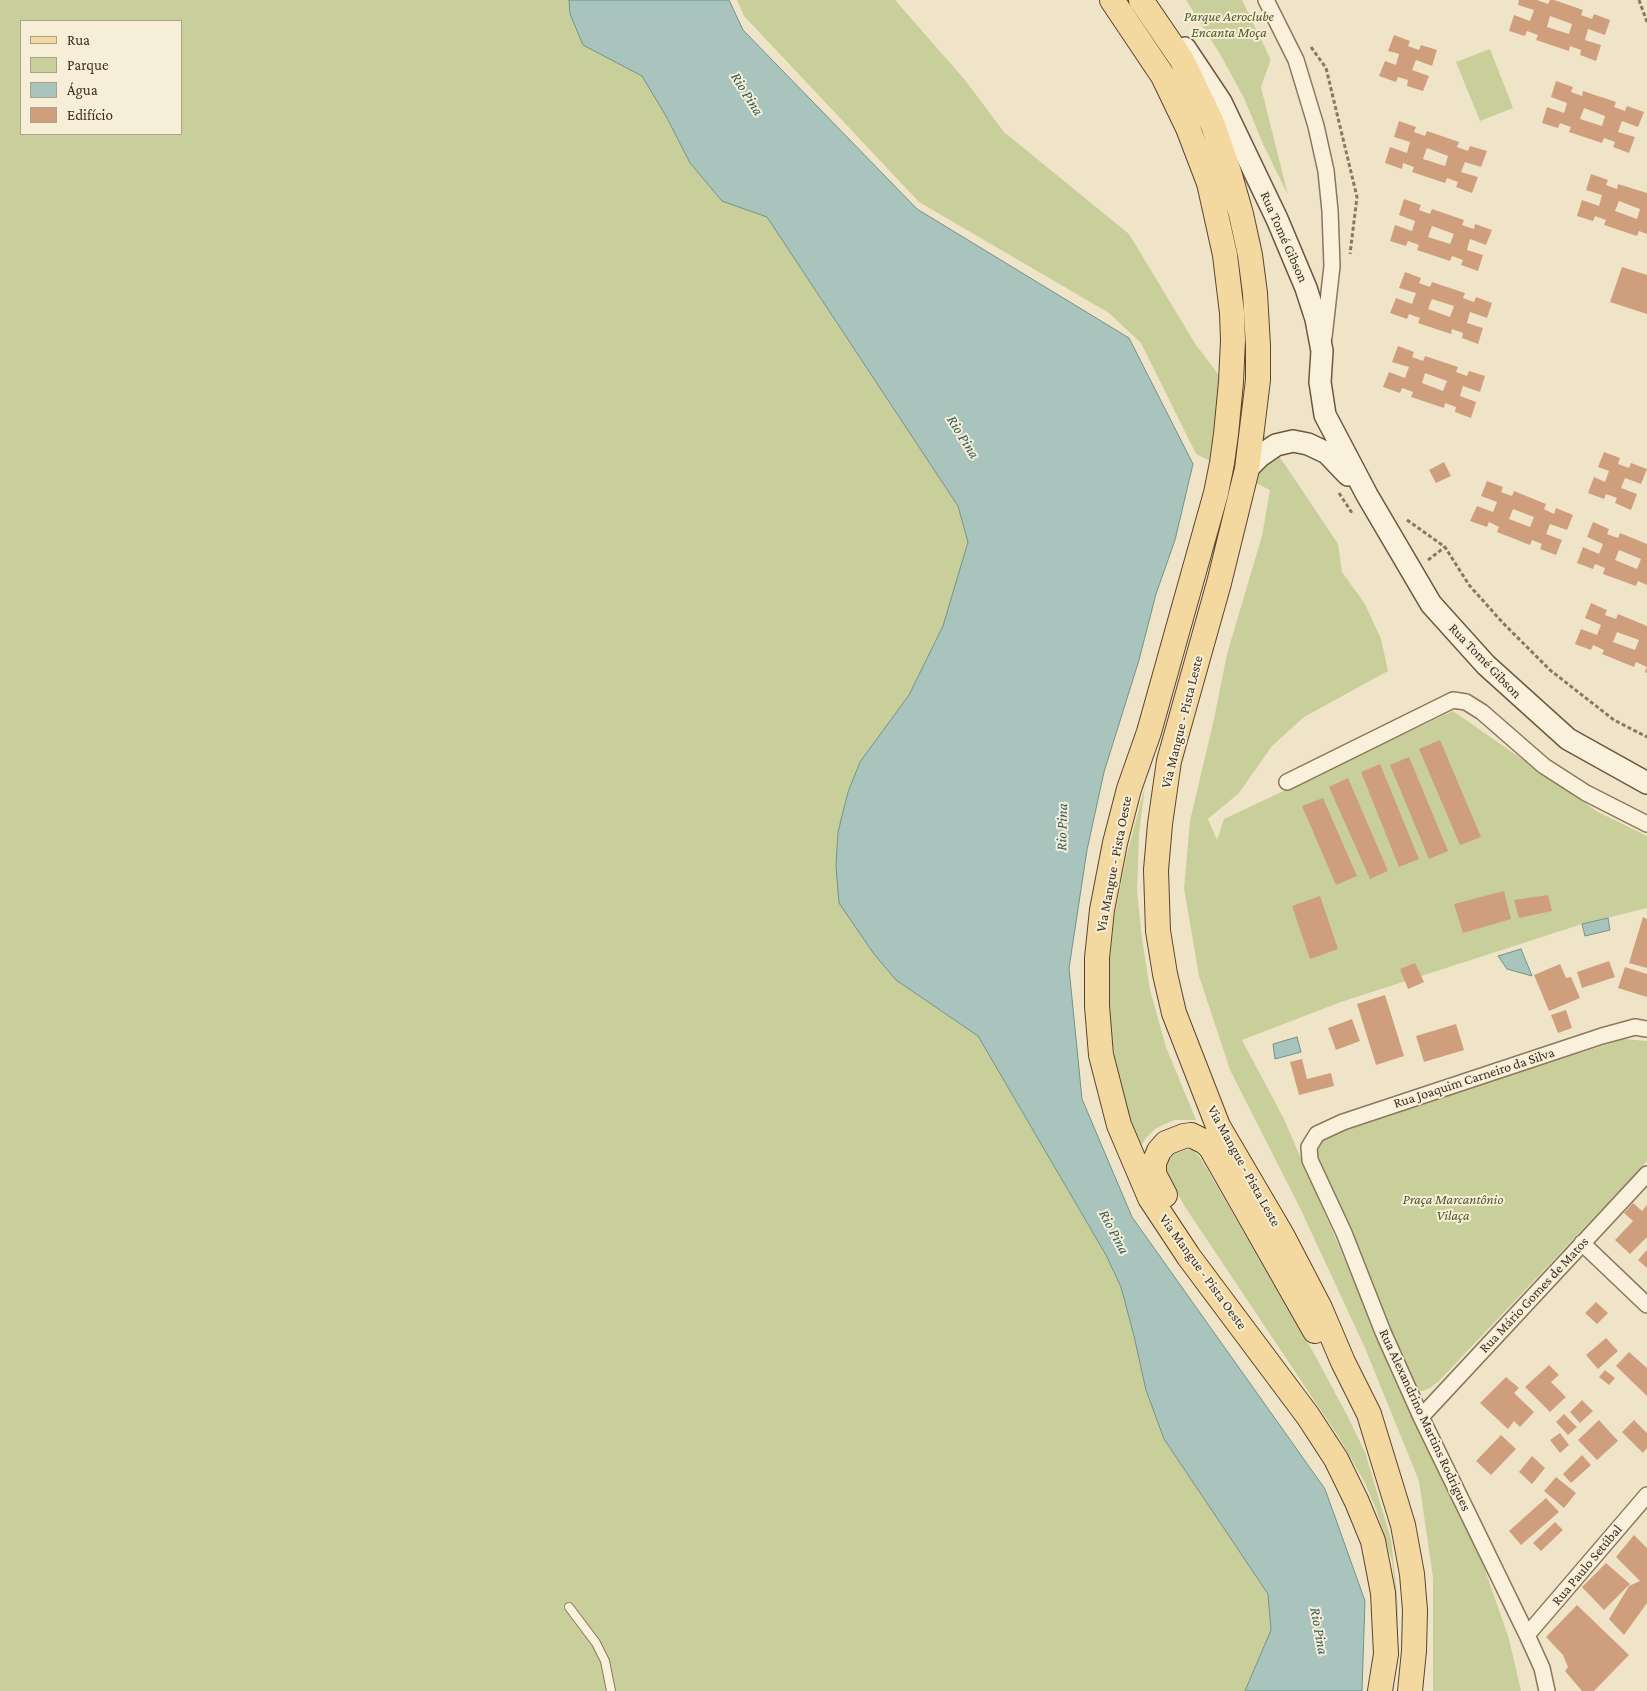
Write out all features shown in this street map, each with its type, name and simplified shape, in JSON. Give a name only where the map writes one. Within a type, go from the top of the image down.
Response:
[{"type":"main road","name":"Via Mangue - Pista Oeste","points":[[1112,0],[1163,76],[1188,128],[1209,183],[1225,255],[1232,313],[1231,382],[1224,453],[1216,493],[1149,732],[1129,789],[1115,842],[1102,910],[1097,958],[1097,1006],[1101,1056],[1119,1125],[1150,1198],[1189,1257],[1308,1416],[1336,1459],[1373,1540],[1383,1593],[1386,1654],[1380,1691]]},
{"type":"main road","name":"Via Mangue - Pista Leste","points":[[1141,0],[1182,60],[1213,125],[1241,214],[1255,293],[1258,346],[1258,380],[1247,470],[1170,761],[1160,824],[1156,870],[1158,931],[1164,974],[1174,1013],[1218,1126],[1282,1235],[1320,1308],[1372,1424],[1403,1525],[1412,1574],[1415,1610],[1414,1651],[1410,1691]]},
{"type":"main road","points":[[1231,1312],[1154,1174],[1154,1163],[1166,1143],[1184,1136],[1191,1135],[1199,1138],[1211,1148],[1323,1346],[1372,1424]]},
{"type":"street","name":"Rua Tomé Gibson","points":[[1146,0],[1179,39],[1221,102],[1277,219],[1306,288],[1316,319],[1322,351],[1320,382],[1325,415],[1367,495],[1431,604],[1486,665],[1568,739],[1647,783]]},
{"type":"street","points":[[1266,0],[1296,60],[1316,126],[1326,171],[1332,266],[1322,351]]},
{"type":"street","name":"Rua Tomé Gibson","points":[[1247,470],[1260,456],[1276,445],[1293,441],[1308,444],[1326,453],[1367,495]]},
{"type":"street","points":[[1287,782],[1453,700],[1466,702],[1482,712],[1544,766],[1577,787],[1647,824]]},
{"type":"street","name":"Rua Joaquim Carneiro da Silva","points":[[1309,1147],[1317,1134],[1343,1122],[1602,1036],[1635,1027],[1647,1029]]},
{"type":"street","name":"Rua Alexandrino Martins Rodrigues","points":[[1309,1147],[1310,1160],[1344,1233],[1383,1332],[1420,1416],[1527,1635],[1542,1668],[1547,1691]]},
{"type":"street","name":"Rua Mário Gomes de Matos","points":[[1420,1416],[1647,1174]]},
{"type":"street","points":[[1582,1243],[1647,1305]]},
{"type":"street","name":"Rua Paulo Setúbal","points":[[1527,1635],[1647,1494]]},
{"type":"lane","points":[[569,1607],[596,1643],[606,1661],[611,1691]]},
{"type":"path","points":[[1639,0],[1647,22]]},
{"type":"path","points":[[1306,41],[1326,68],[1357,197],[1350,259]]},
{"type":"path","points":[[1403,514],[1408,522],[1445,547],[1469,585],[1503,623],[1550,670],[1614,720],[1647,736]]},
{"type":"green space","points":[[0,0],[569,0],[570,14],[583,45],[642,76],[666,116],[690,163],[722,201],[767,217],[958,506],[968,542],[943,626],[909,695],[860,762],[848,792],[838,832],[836,866],[896,980],[978,1036],[1106,1255],[1121,1287],[1146,1390],[1164,1439],[1268,1594],[1271,1630],[1245,1691],[0,1691]]},
{"type":"green space","points":[[737,0],[895,0],[965,80],[1004,132],[1129,234],[1196,345],[1267,438],[1338,544],[1342,572],[1365,604],[1381,639],[1388,671],[1304,717],[1272,746],[1239,793],[1208,819],[1217,840],[1224,819],[1453,711],[1598,812],[1647,836],[1647,908],[1582,924],[1341,1002],[1242,1040],[1284,1119],[1359,1293],[1484,1567],[1509,1639],[1521,1691],[1433,1691],[1433,1578],[1419,1481],[1365,1348],[1300,1208],[1230,1070],[1199,976],[1184,888],[1190,821],[1227,654],[1262,536],[1270,490],[1196,454],[1141,343],[1109,313],[919,202],[744,16]]},
{"type":"green space","name":"Parque Aeroclube Encanta Moça","points":[[1186,0],[1242,0],[1270,58],[1261,87],[1288,195],[1263,144],[1244,98],[1220,54]]},
{"type":"green space","points":[[1490,49],[1513,108],[1480,121],[1456,62]]},
{"type":"green space","points":[[1145,786],[1139,834],[1137,891],[1142,938],[1150,990],[1166,1047],[1196,1120],[1175,1120],[1155,1129],[1140,1148],[1127,1114],[1118,1078],[1109,1020],[1109,968],[1114,919],[1126,858]]},
{"type":"green space","name":"Praça Marcantônio Vilaça","points":[[1624,1039],[1647,1041],[1647,1161],[1439,1381],[1422,1391],[1413,1390],[1317,1159],[1315,1152],[1317,1144],[1331,1132]]},
{"type":"green space","points":[[1188,1149],[1194,1151],[1201,1159],[1316,1357],[1365,1452],[1391,1539],[1398,1603],[1397,1642],[1397,1605],[1392,1561],[1376,1509],[1365,1483],[1340,1439],[1185,1207],[1168,1175],[1166,1167],[1168,1160],[1174,1154]]},
{"type":"water","name":"Rio Pina","points":[[569,0],[729,0],[743,30],[917,209],[1129,338],[1193,464],[1175,540],[1156,594],[1139,660],[1104,772],[1087,850],[1069,968],[1082,1099],[1132,1217],[1325,1489],[1365,1601],[1362,1691],[1245,1691],[1271,1630],[1268,1594],[1164,1439],[1146,1390],[1121,1287],[1106,1255],[978,1036],[896,980],[874,954],[839,903],[836,866],[838,832],[848,792],[860,762],[909,695],[943,626],[968,542],[958,506],[767,217],[722,201],[690,163],[666,116],[642,76],[583,45],[570,14]]},
{"type":"water","points":[[1608,918],[1610,930],[1585,936],[1582,924]]},
{"type":"water","points":[[1521,949],[1532,976],[1507,969],[1498,956]]},
{"type":"water","points":[[1297,1037],[1301,1052],[1275,1059],[1273,1044]]},
{"type":"building","points":[[1519,0],[1537,0],[1548,4],[1550,0],[1554,0],[1583,10],[1581,15],[1592,19],[1594,14],[1610,20],[1605,35],[1588,29],[1585,40],[1601,45],[1596,61],[1580,55],[1581,50],[1570,46],[1569,51],[1536,40],[1538,35],[1527,31],[1525,36],[1509,31],[1514,15],[1530,21],[1534,10],[1518,5]],"holes":[[[1550,16],[1572,24],[1569,34],[1547,27]]]},
{"type":"building","points":[[1394,35],[1410,41],[1408,46],[1419,50],[1421,45],[1437,50],[1432,66],[1416,60],[1412,70],[1429,76],[1423,91],[1407,86],[1408,80],[1398,77],[1396,82],[1379,76],[1385,61],[1396,65],[1399,54],[1388,51]]},
{"type":"building","points":[[1556,81],[1573,87],[1571,92],[1582,96],[1583,91],[1616,102],[1614,107],[1625,111],[1627,106],[1644,112],[1638,127],[1622,121],[1618,132],[1635,137],[1629,153],[1613,147],[1615,142],[1604,138],[1602,143],[1569,132],[1571,127],[1560,123],[1558,128],[1542,123],[1547,107],[1564,113],[1567,103],[1551,97]],"holes":[[[1584,108],[1605,116],[1602,126],[1580,119]]]},
{"type":"building","points":[[1399,121],[1416,127],[1414,132],[1425,136],[1427,131],[1459,142],[1457,147],[1468,151],[1470,146],[1487,151],[1481,167],[1465,162],[1461,172],[1478,177],[1472,193],[1456,187],[1458,182],[1447,178],[1445,183],[1412,172],[1414,167],[1403,163],[1402,169],[1385,163],[1390,147],[1407,153],[1410,142],[1394,137]],"holes":[[[1427,148],[1448,156],[1445,166],[1423,159]]]},
{"type":"building","points":[[1591,174],[1608,180],[1606,185],[1617,189],[1618,184],[1647,193],[1647,234],[1639,231],[1637,236],[1604,225],[1606,220],[1595,216],[1593,221],[1577,216],[1582,200],[1599,206],[1602,195],[1586,190]],"holes":[[[1619,201],[1640,209],[1637,219],[1615,211]]]},
{"type":"building","points":[[1404,199],[1421,205],[1419,210],[1430,214],[1432,209],[1464,220],[1462,225],[1474,229],[1475,224],[1492,230],[1486,245],[1470,239],[1467,250],[1483,255],[1478,271],[1461,265],[1463,260],[1452,256],[1450,261],[1417,250],[1419,245],[1408,241],[1406,246],[1390,241],[1395,225],[1412,231],[1415,221],[1399,215]],"holes":[[[1432,226],[1454,234],[1450,244],[1428,237]]]},
{"type":"building","points":[[1622,267],[1647,275],[1647,314],[1610,302]]},
{"type":"building","points":[[1405,272],[1421,278],[1419,283],[1430,287],[1432,282],[1465,293],[1463,298],[1474,302],[1476,297],[1492,303],[1487,318],[1470,312],[1467,323],[1483,328],[1478,344],[1462,338],[1463,333],[1452,329],[1451,334],[1418,323],[1420,318],[1409,314],[1407,319],[1390,313],[1396,298],[1412,304],[1416,293],[1399,288]],"holes":[[[1432,299],[1454,306],[1450,317],[1428,309]]]},
{"type":"building","points":[[1398,346],[1414,352],[1412,357],[1423,361],[1425,356],[1458,367],[1456,372],[1467,376],[1469,371],[1485,376],[1480,392],[1463,386],[1460,396],[1476,402],[1471,418],[1455,412],[1456,407],[1445,403],[1444,408],[1411,397],[1413,392],[1402,388],[1400,393],[1383,387],[1389,372],[1405,378],[1409,367],[1392,362]],"holes":[[[1425,373],[1447,381],[1443,391],[1422,383]]]},
{"type":"building","points":[[1604,452],[1620,458],[1618,464],[1629,468],[1631,463],[1647,469],[1641,484],[1625,478],[1621,488],[1637,494],[1631,510],[1615,503],[1617,498],[1606,494],[1604,499],[1588,493],[1594,477],[1605,482],[1609,471],[1598,467]]},
{"type":"building","points":[[1444,462],[1451,476],[1436,483],[1429,470]]},
{"type":"building","points":[[1487,481],[1503,487],[1501,492],[1512,496],[1514,491],[1546,504],[1544,509],[1554,514],[1556,508],[1573,515],[1567,530],[1550,524],[1546,534],[1562,540],[1556,555],[1540,549],[1542,544],[1532,540],[1530,545],[1497,532],[1499,527],[1489,522],[1487,527],[1470,521],[1477,506],[1493,512],[1497,502],[1481,496]],"holes":[[[1513,509],[1534,517],[1530,527],[1509,519]]]},
{"type":"building","points":[[1593,522],[1609,529],[1607,534],[1618,538],[1620,533],[1647,544],[1647,585],[1638,581],[1636,586],[1603,574],[1605,568],[1595,564],[1593,569],[1577,563],[1583,547],[1599,554],[1603,544],[1587,537]],"holes":[[[1619,550],[1641,559],[1637,569],[1615,560]]]},
{"type":"building","points":[[1591,603],[1607,610],[1605,615],[1616,619],[1618,614],[1647,626],[1647,667],[1636,662],[1634,667],[1602,654],[1604,650],[1593,645],[1591,650],[1575,644],[1581,629],[1597,635],[1601,625],[1585,618]],"holes":[[[1617,632],[1639,640],[1635,650],[1613,642]]]},
{"type":"building","points":[[1440,740],[1481,837],[1460,845],[1419,749]]},
{"type":"building","points":[[1409,757],[1448,851],[1429,859],[1390,765]]},
{"type":"building","points":[[1380,764],[1419,859],[1399,867],[1361,772]]},
{"type":"building","points":[[1348,778],[1388,871],[1370,879],[1329,787]]},
{"type":"building","points":[[1323,798],[1357,876],[1336,885],[1302,806]]},
{"type":"building","points":[[1504,891],[1511,919],[1463,933],[1454,904]]},
{"type":"building","points":[[1548,895],[1552,911],[1519,918],[1514,900]]},
{"type":"building","points":[[1320,896],[1338,949],[1310,959],[1292,906]]},
{"type":"building","points":[[1643,917],[1647,919],[1647,968],[1629,963]]},
{"type":"building","points":[[1609,961],[1615,977],[1582,988],[1577,972]]},
{"type":"building","points":[[1415,963],[1424,982],[1408,989],[1400,969]]},
{"type":"building","points":[[1560,964],[1566,978],[1571,977],[1580,998],[1549,1011],[1534,975]]},
{"type":"building","points":[[1625,967],[1647,974],[1647,997],[1618,988]]},
{"type":"building","points":[[1385,995],[1404,1056],[1376,1065],[1357,1004]]},
{"type":"building","points":[[1566,1010],[1572,1028],[1558,1033],[1551,1015]]},
{"type":"building","points":[[1352,1019],[1360,1041],[1336,1050],[1328,1028]]},
{"type":"building","points":[[1456,1024],[1464,1050],[1424,1062],[1416,1036]]},
{"type":"building","points":[[1302,1059],[1307,1079],[1331,1073],[1334,1086],[1299,1095],[1290,1062]]},
{"type":"building","points":[[1633,1203],[1642,1211],[1647,1205],[1647,1237],[1630,1254],[1615,1240],[1633,1221],[1624,1213]]},
{"type":"building","points":[[1647,1250],[1647,1268],[1638,1260]]},
{"type":"building","points":[[1596,1302],[1608,1313],[1597,1324],[1585,1313]]},
{"type":"building","points":[[1606,1338],[1618,1351],[1598,1369],[1586,1355]]},
{"type":"building","points":[[1629,1352],[1647,1368],[1647,1396],[1616,1366]]},
{"type":"building","points":[[1549,1365],[1559,1375],[1551,1382],[1566,1397],[1550,1412],[1525,1387]]},
{"type":"building","points":[[1605,1370],[1615,1378],[1609,1385],[1599,1377]]},
{"type":"building","points":[[1506,1377],[1519,1388],[1514,1393],[1534,1412],[1520,1427],[1514,1421],[1508,1429],[1480,1403]]},
{"type":"building","points":[[1582,1400],[1593,1411],[1580,1423],[1570,1412]]},
{"type":"building","points":[[1564,1414],[1577,1427],[1568,1435],[1556,1422]]},
{"type":"building","points":[[1599,1420],[1618,1441],[1597,1460],[1578,1440]]},
{"type":"building","points":[[1634,1420],[1647,1433],[1647,1448],[1643,1453],[1622,1432]]},
{"type":"building","points":[[1560,1433],[1569,1445],[1560,1453],[1550,1440]]},
{"type":"building","points":[[1501,1435],[1516,1449],[1491,1475],[1476,1461]]},
{"type":"building","points":[[1582,1455],[1591,1465],[1571,1483],[1563,1474]]},
{"type":"building","points":[[1532,1456],[1545,1468],[1532,1484],[1519,1472]]},
{"type":"building","points":[[1556,1477],[1576,1493],[1564,1508],[1544,1491]]},
{"type":"building","points":[[1546,1498],[1559,1512],[1521,1545],[1509,1531]]},
{"type":"building","points":[[1555,1522],[1563,1530],[1541,1551],[1533,1543]]},
{"type":"building","points":[[1634,1535],[1647,1548],[1647,1603],[1624,1635],[1609,1619],[1629,1586],[1640,1581],[1616,1557]]},
{"type":"building","points":[[1606,1563],[1630,1584],[1604,1610],[1582,1587]]},
{"type":"building","points":[[1577,1605],[1629,1655],[1594,1691],[1582,1691],[1565,1671],[1568,1667],[1563,1655],[1546,1637]]}]
